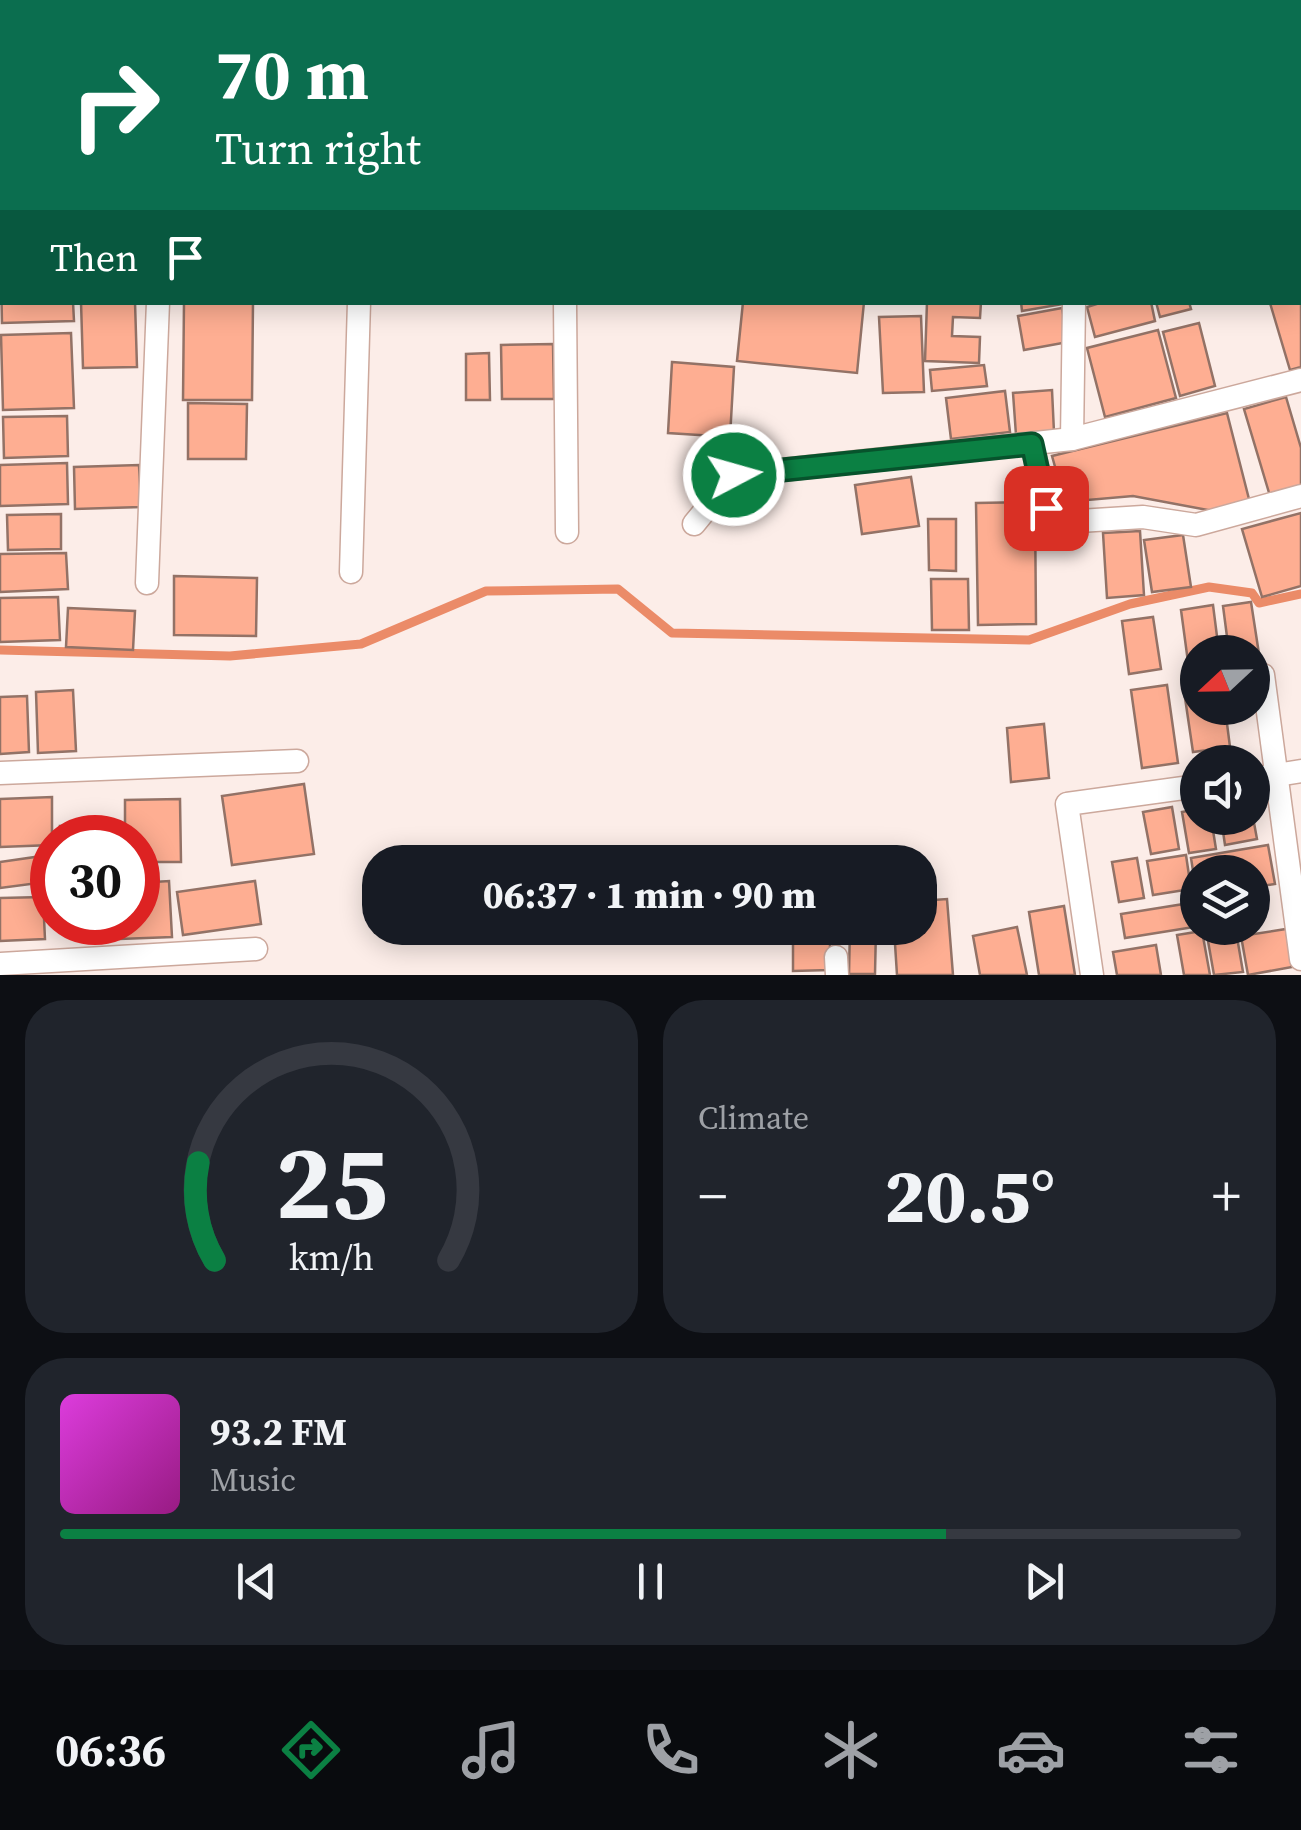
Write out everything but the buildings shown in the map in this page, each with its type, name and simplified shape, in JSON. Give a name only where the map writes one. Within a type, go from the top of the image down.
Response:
[{"type":"street","points":[[147,583],[158,305]]},
{"type":"street","points":[[351,572],[359,305]]},
{"type":"street","points":[[565,305],[566,532]]},
{"type":"street","points":[[1072,439],[1074,305]]},
{"type":"street","points":[[694,524],[734,475],[1072,439],[1301,380]]},
{"type":"street","points":[[1032,444],[1046,508],[1063,522],[1143,517],[1196,525],[1301,496]]},
{"type":"street","points":[[0,773],[297,761]]},
{"type":"street","points":[[1270,777],[1301,771]]},
{"type":"street","points":[[1092,975],[1067,804],[1180,788]]},
{"type":"street","points":[[1270,807],[1301,959]]},
{"type":"street","points":[[0,964],[256,948]]},
{"type":"waterway","points":[[0,650],[230,656],[361,644],[486,591],[618,589],[672,633],[1029,640],[1130,604],[1209,587],[1252,593],[1259,603],[1301,594]]},
{"type":"route","points":[[734,475],[1032,444],[1046,508]]}]
